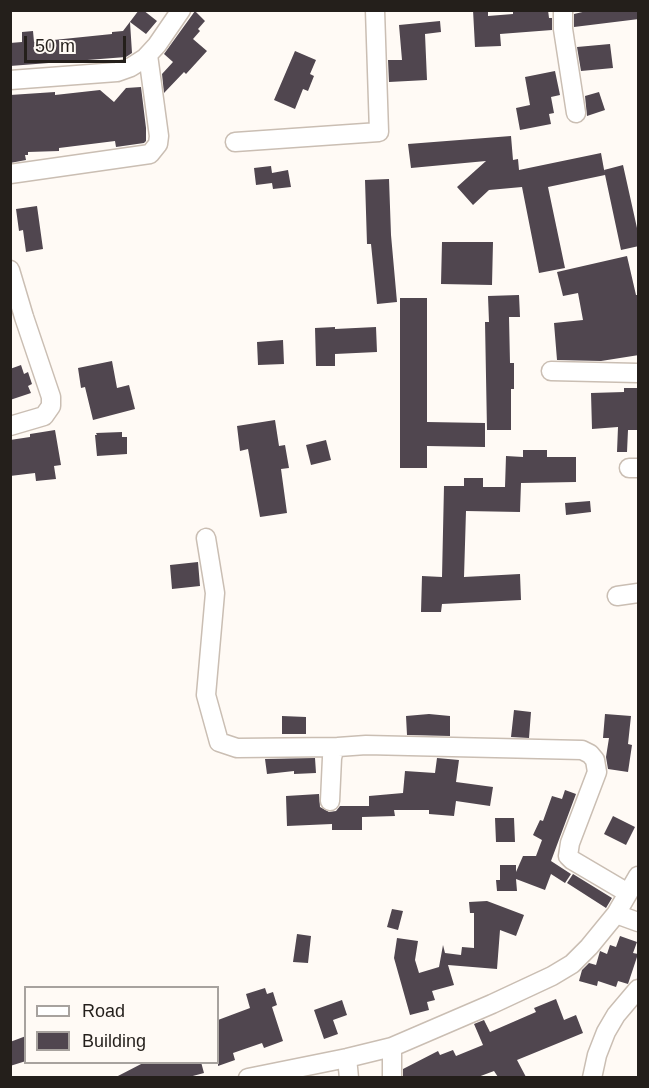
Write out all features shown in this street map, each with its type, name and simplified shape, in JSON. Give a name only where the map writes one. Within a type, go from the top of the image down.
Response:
[{"type":"street","points":[[10,80],[117,72],[131,67],[148,55],[157,45],[181,10]]},
{"type":"street","points":[[235,142],[379,132],[375,10]]},
{"type":"street","points":[[563,10],[563,29],[576,113]]},
{"type":"street","points":[[10,174],[150,154],[158,144],[159,136],[148,55]]},
{"type":"street","points":[[10,270],[51,398],[51,406],[44,416],[10,426]]},
{"type":"street","points":[[552,370],[639,373]]},
{"type":"street","points":[[206,538],[215,593],[206,695],[219,742],[228,747],[237,748],[377,746],[582,750],[590,754],[597,765],[597,772],[570,843],[568,856],[628,893]]},
{"type":"street","points":[[617,596],[639,593]]},
{"type":"street","points":[[330,801],[332,758],[334,750],[338,747]]},
{"type":"street","points":[[248,1077],[346,1059],[392,1047],[552,976],[572,964],[589,947],[616,914],[639,876]]},
{"type":"street","points":[[616,914],[639,922]]},
{"type":"street","points":[[592,1077],[606,1032],[616,1015],[639,989]]},
{"type":"street","points":[[392,1047],[392,1077]]},
{"type":"street","points":[[346,1059],[349,1077]]},
{"type":"building","points":[[139,10],[143,10],[157,21],[146,34],[130,22],[132,53],[126,57],[10,66],[10,43],[22,42],[22,32],[33,31],[34,42],[112,34],[112,32],[123,31]]},
{"type":"building","points":[[473,10],[488,10],[488,16],[513,14],[513,10],[548,10],[549,18],[552,18],[552,30],[500,34],[501,46],[475,47]]},
{"type":"building","points":[[591,10],[639,10],[639,19],[574,27],[574,14]]},
{"type":"building","points":[[195,11],[205,21],[193,39],[207,51],[164,93],[162,74],[173,62],[164,54]]},
{"type":"building","points":[[440,21],[441,32],[425,34],[427,80],[389,82],[388,60],[402,60],[399,25]]},
{"type":"building","points":[[610,44],[613,68],[581,71],[577,47]]},
{"type":"building","points":[[295,51],[316,60],[310,74],[314,76],[308,91],[303,89],[295,109],[274,100]]},
{"type":"building","points":[[555,71],[560,95],[551,97],[554,113],[549,114],[551,124],[520,130],[516,108],[530,105],[525,77]]},
{"type":"building","points":[[141,87],[146,128],[144,143],[116,147],[115,141],[59,148],[59,151],[28,152],[28,155],[25,155],[26,160],[10,163],[10,95],[55,92],[55,95],[100,90],[114,102],[126,88]]},
{"type":"building","points":[[599,92],[605,110],[587,116],[585,96]]},
{"type":"building","points":[[511,136],[513,160],[518,159],[519,170],[601,153],[605,175],[548,187],[565,268],[539,273],[522,187],[489,190],[473,205],[457,187],[486,161],[411,168],[408,144]]},
{"type":"building","points":[[623,165],[639,246],[621,250],[604,170]]},
{"type":"building","points":[[271,166],[272,173],[288,170],[291,187],[273,189],[272,183],[256,185],[254,168]]},
{"type":"building","points":[[389,179],[397,302],[377,304],[371,244],[367,244],[365,180]]},
{"type":"building","points":[[37,206],[43,249],[26,252],[23,230],[19,231],[16,209]]},
{"type":"building","points":[[442,242],[493,242],[492,285],[441,284]]},
{"type":"building","points":[[627,256],[636,295],[639,295],[639,355],[601,361],[557,360],[554,323],[583,320],[578,293],[563,296],[557,272]]},
{"type":"building","points":[[519,295],[520,317],[509,317],[510,363],[514,363],[514,389],[511,389],[511,430],[487,430],[485,322],[489,322],[488,296]]},
{"type":"building","points":[[400,298],[427,298],[427,422],[485,423],[485,447],[427,446],[427,468],[400,468]]},
{"type":"building","points":[[335,327],[335,329],[376,327],[377,352],[335,354],[335,366],[316,366],[315,328]]},
{"type":"building","points":[[283,340],[284,364],[258,365],[257,342]]},
{"type":"building","points":[[112,361],[117,388],[129,385],[135,409],[93,420],[85,387],[81,388],[78,368]]},
{"type":"building","points":[[21,365],[24,374],[28,372],[32,384],[28,386],[31,393],[10,400],[10,369]]},
{"type":"building","points":[[624,388],[639,388],[639,430],[628,430],[627,452],[617,452],[618,427],[592,429],[591,393],[624,392]]},
{"type":"building","points":[[275,420],[279,446],[285,445],[289,468],[281,469],[287,513],[260,517],[248,449],[240,451],[237,426]]},
{"type":"building","points":[[55,430],[61,465],[54,466],[56,479],[36,481],[35,473],[10,476],[10,440]]},
{"type":"building","points":[[122,432],[122,437],[127,437],[127,454],[97,456],[96,433]]},
{"type":"building","points":[[326,440],[331,460],[311,465],[306,445]]},
{"type":"building","points":[[523,450],[547,450],[547,457],[576,457],[576,482],[521,483],[520,512],[466,511],[464,577],[520,574],[521,600],[442,604],[441,612],[421,612],[422,576],[442,577],[444,486],[464,486],[464,478],[483,478],[483,487],[505,487],[506,456],[523,457]]},
{"type":"building","points":[[590,501],[591,512],[566,515],[565,503]]},
{"type":"building","points":[[198,562],[200,586],[172,589],[170,565]]},
{"type":"building","points":[[514,710],[531,712],[529,738],[511,737]]},
{"type":"building","points":[[429,714],[450,716],[450,736],[407,735],[406,716]]},
{"type":"building","points":[[605,714],[631,716],[628,744],[632,745],[628,772],[608,769],[606,757],[609,738],[603,738]]},
{"type":"building","points":[[282,716],[306,717],[306,734],[282,734]]},
{"type":"building","points":[[315,758],[316,773],[294,774],[294,771],[267,774],[265,759]]},
{"type":"building","points":[[437,758],[459,760],[456,782],[493,787],[490,806],[456,801],[454,816],[429,814],[429,810],[394,810],[395,816],[362,817],[362,830],[332,830],[332,824],[287,826],[286,796],[319,794],[320,807],[329,812],[336,811],[340,806],[369,806],[369,796],[403,793],[405,771],[435,773]]},
{"type":"building","points":[[565,790],[576,794],[551,861],[571,874],[565,883],[551,874],[545,890],[516,879],[517,891],[497,891],[496,880],[500,880],[500,865],[516,865],[516,872],[523,856],[536,856],[542,840],[533,835],[540,820],[543,821],[552,796],[562,799]]},
{"type":"building","points":[[613,816],[635,827],[626,845],[604,834]]},
{"type":"building","points":[[495,818],[514,818],[515,842],[496,842]]},
{"type":"building","points":[[573,874],[612,898],[606,908],[567,883]]},
{"type":"building","points":[[487,901],[524,915],[516,936],[500,930],[497,969],[448,965],[454,985],[432,991],[435,1000],[427,1002],[429,1010],[410,1015],[394,958],[397,938],[418,941],[415,960],[419,973],[439,967],[443,945],[445,953],[461,955],[462,947],[474,948],[474,913],[470,913],[469,902]]},
{"type":"building","points":[[392,909],[403,911],[398,930],[387,927]]},
{"type":"building","points":[[297,934],[311,936],[308,963],[293,962]]},
{"type":"building","points":[[620,936],[637,942],[633,953],[638,954],[628,984],[618,981],[616,987],[598,981],[597,986],[579,981],[582,970],[589,963],[596,965],[600,951],[607,954],[610,945],[616,947]]},
{"type":"building","points":[[265,988],[267,994],[273,992],[277,1005],[272,1007],[283,1041],[264,1048],[262,1043],[233,1053],[235,1060],[218,1066],[219,1020],[250,1008],[246,994]]},
{"type":"building","points":[[556,999],[564,1020],[576,1015],[583,1033],[517,1060],[526,1077],[498,1077],[494,1071],[478,1077],[403,1077],[403,1069],[438,1051],[440,1055],[453,1050],[456,1056],[483,1045],[474,1024],[484,1020],[490,1032],[536,1012],[534,1008]]},
{"type":"building","points":[[342,1000],[347,1015],[333,1020],[338,1034],[324,1039],[314,1010]]},
{"type":"building","points":[[24,1037],[24,1062],[10,1066],[10,1042]]},
{"type":"building","points":[[141,1064],[202,1064],[204,1073],[189,1077],[116,1077]]}]
